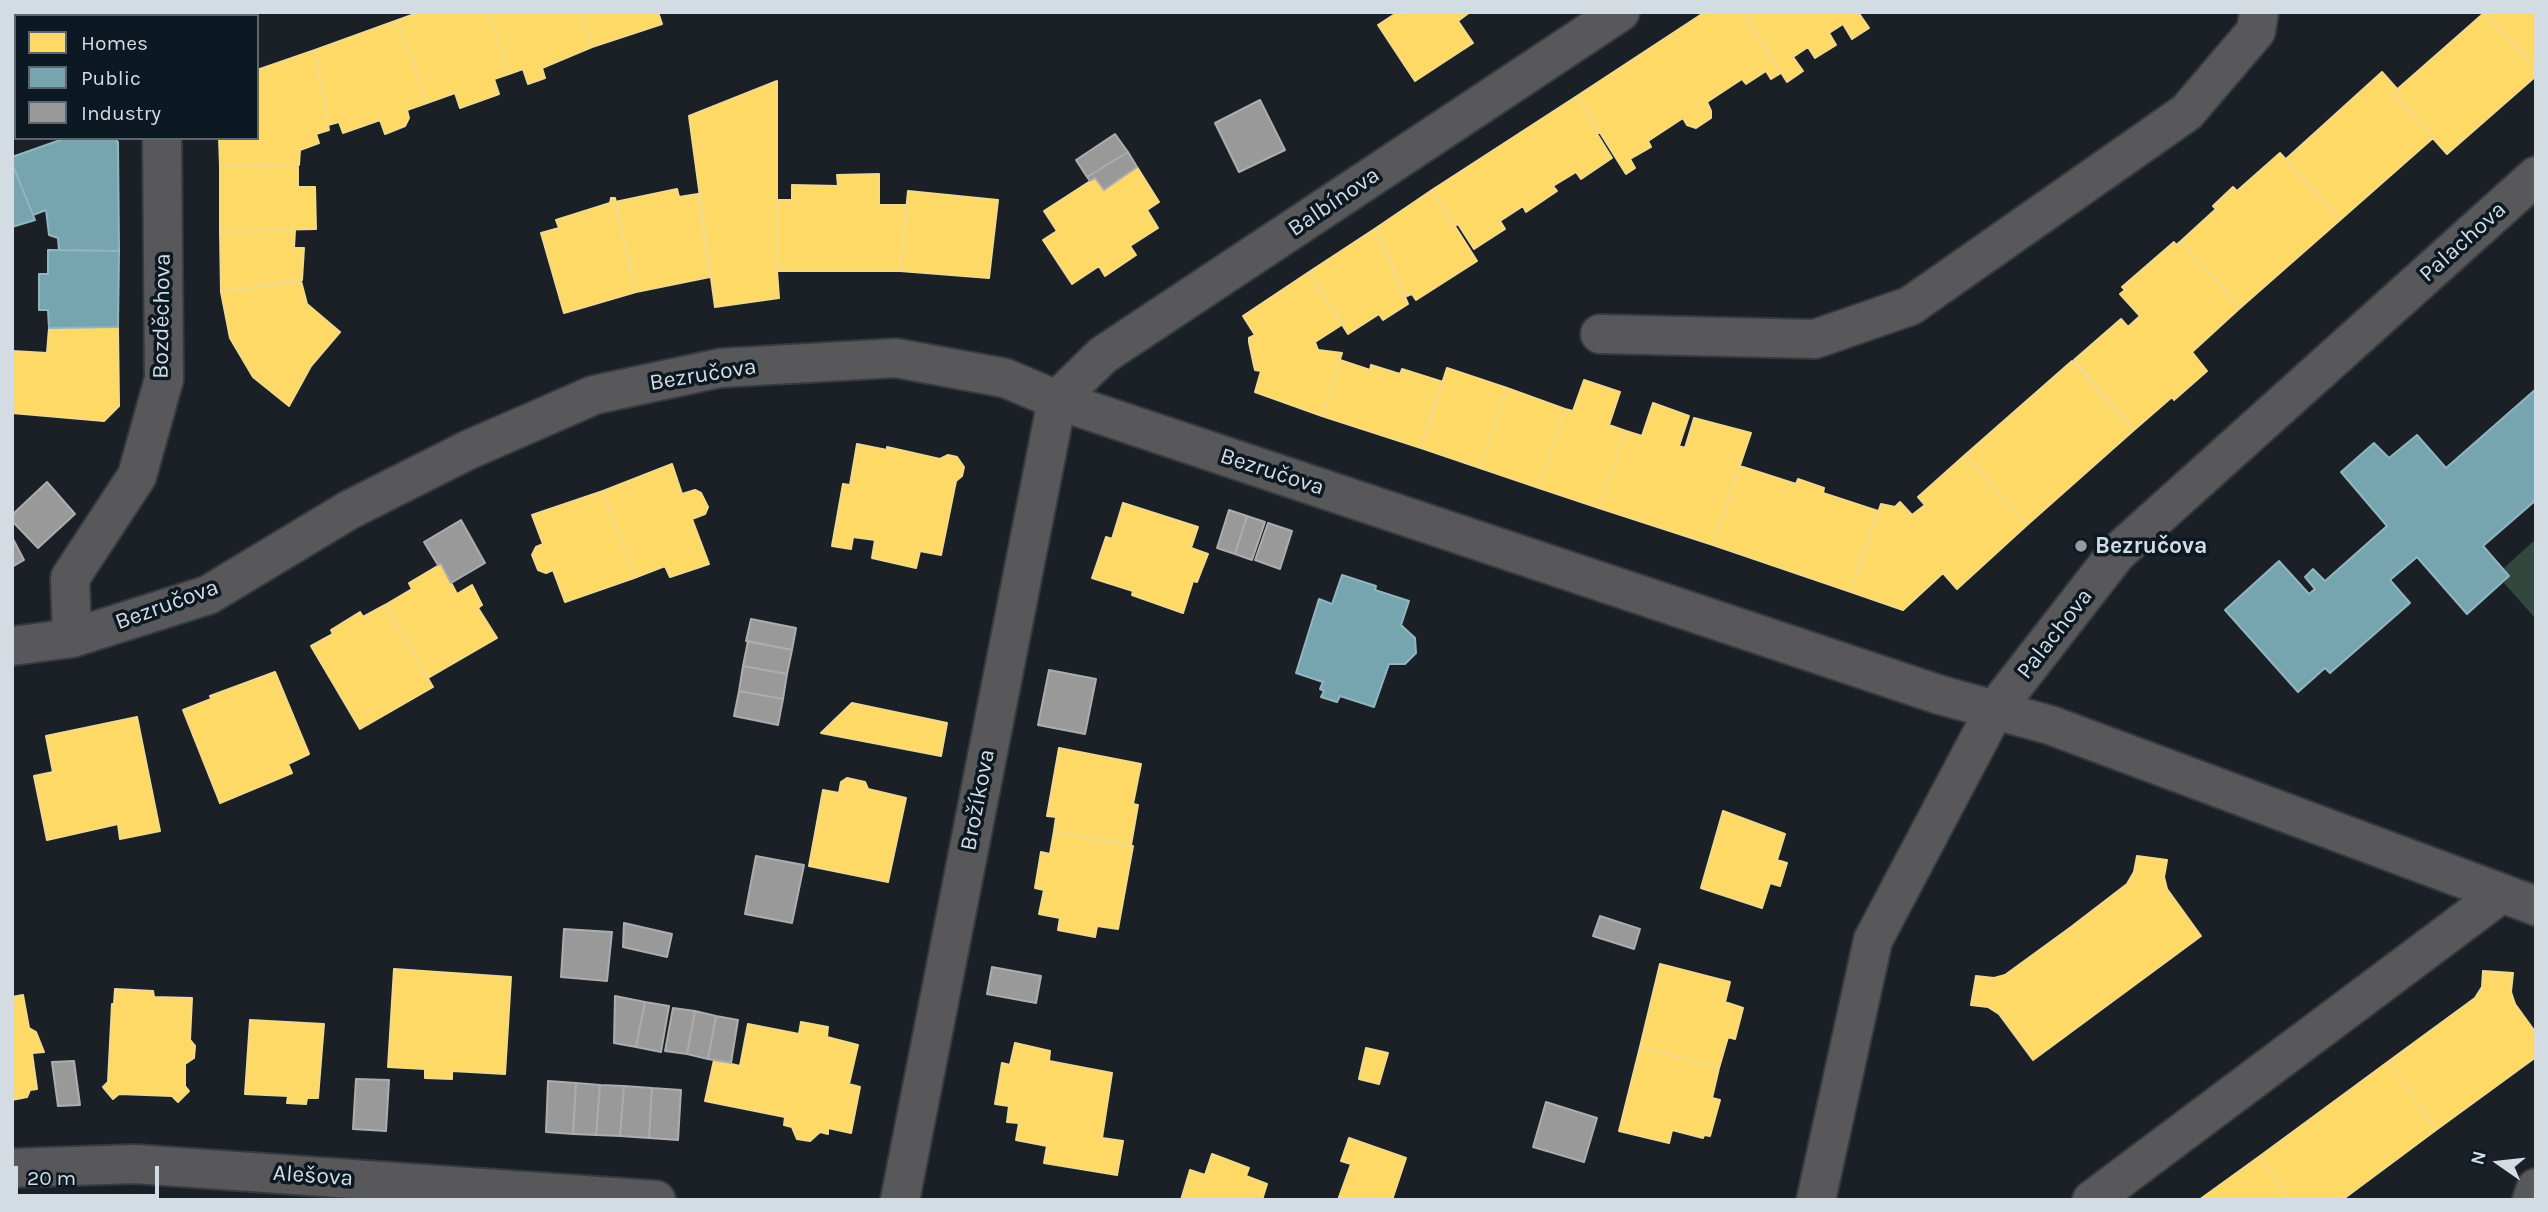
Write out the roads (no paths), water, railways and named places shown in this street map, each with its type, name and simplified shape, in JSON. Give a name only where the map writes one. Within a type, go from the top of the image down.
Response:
[{"type":"street","name":"Balbínova","points":[[1057,400],[1103,355],[1620,12]]},
{"type":"street","points":[[1600,334],[1815,339],[1910,306],[2187,112],[2256,31],[2259,12]]},
{"type":"street","name":"Bozděchova","points":[[72,638],[70,578],[137,476],[164,379],[162,140]]},
{"type":"street","name":"Palachova","points":[[1816,1200],[1873,940],[1994,711],[2116,554],[2536,176]]},
{"type":"street","name":"Bezručova","points":[[12,646],[72,638],[208,595],[349,510],[468,450],[594,395],[720,368],[896,358],[1005,378],[1057,400],[1994,711],[2050,725],[2519,900]]},
{"type":"street","name":"Brožíkova","points":[[900,1200],[1057,400]]},
{"type":"street","points":[[2092,1200],[2519,900]]},
{"type":"street","name":"Alešova","points":[[12,1168],[135,1164],[656,1200]]},
{"type":"street","points":[[2532,1200],[2536,1188]]},
{"type":"place","name":"Bezručova","points":[[2081,546]]}]
